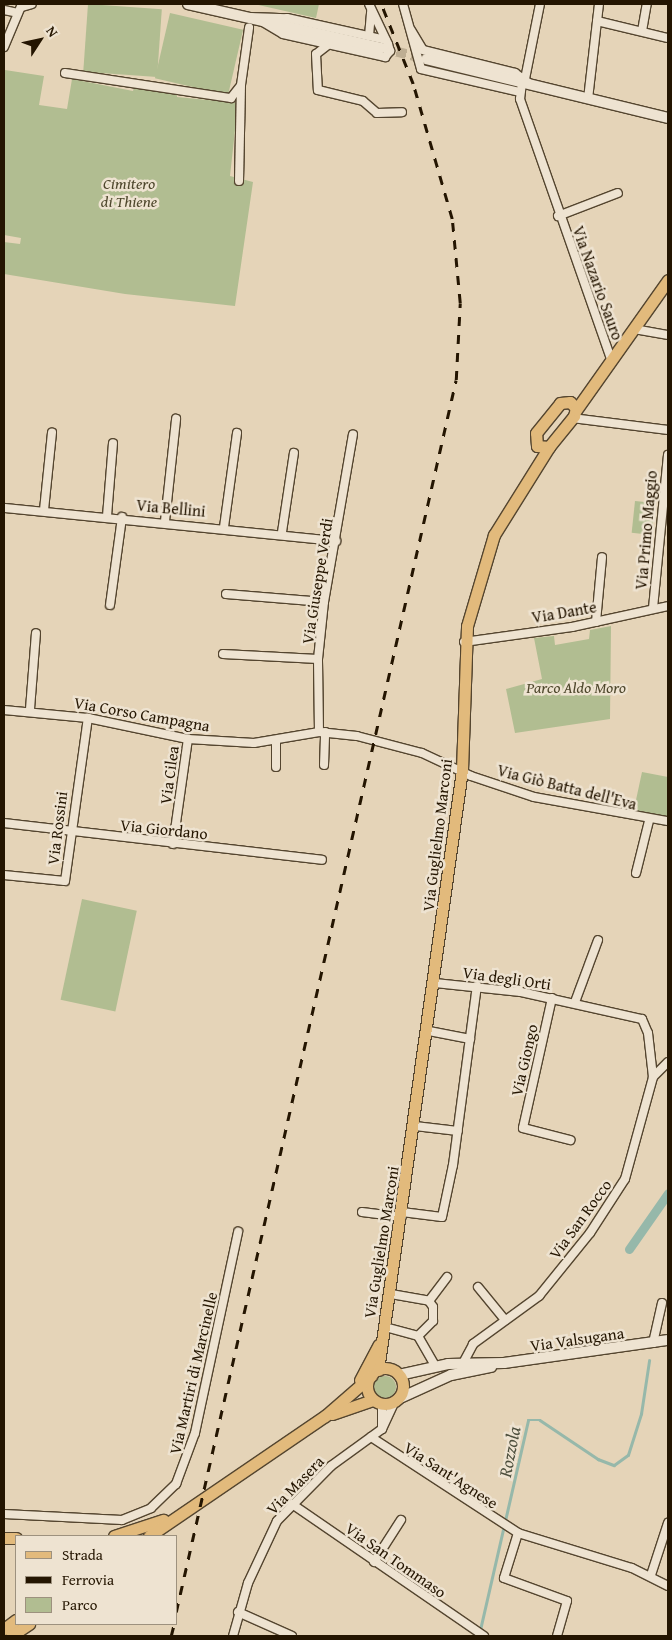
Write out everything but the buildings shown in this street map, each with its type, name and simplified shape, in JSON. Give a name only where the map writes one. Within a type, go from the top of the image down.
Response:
[{"type":"main road","points":[[188,4],[261,21],[384,44]]},
{"type":"main road","points":[[424,54],[525,85],[668,118]]},
{"type":"main road","name":"Via Guglielmo Marconi","points":[[378,1402],[367,1388],[374,1373],[385,1330],[429,1031],[462,770],[464,642],[494,535],[549,446],[575,413],[668,280]]},
{"type":"main road","points":[[534,470],[536,433],[567,401],[588,393]]},
{"type":"main road","points":[[567,401],[575,413]]},
{"type":"main road","points":[[536,445],[549,446]]},
{"type":"main road","name":"Via Guglielmo Marconi","points":[[325,1416],[378,1402],[396,1400],[403,1387],[396,1373],[385,1330]]},
{"type":"main road","name":"Via Guglielmo Marconi","points":[[352,1391],[385,1330]]},
{"type":"main road","name":"Via Valsugana","points":[[396,1400],[448,1376],[504,1363],[668,1340]]},
{"type":"main road","name":"Via Valsugana","points":[[396,1373],[465,1362],[504,1363]]},
{"type":"main road","points":[[374,1373],[396,1373]]},
{"type":"main road","name":"Via Guglielmo Marconi","points":[[180,1512],[325,1416],[374,1373]]},
{"type":"main road","points":[[117,1535],[180,1512]]},
{"type":"main road","points":[[150,1535],[180,1512]]},
{"type":"main road","points":[[4,1629],[15,1621]]},
{"type":"main road","points":[[11,1636],[28,1625]]},
{"type":"street","points":[[4,10],[21,8],[32,4]]},
{"type":"street","points":[[368,36],[373,23],[370,4]]},
{"type":"street","points":[[261,21],[283,34],[383,57],[390,51],[384,44],[370,4]]},
{"type":"street","points":[[403,4],[408,26],[424,54],[414,58]]},
{"type":"street","points":[[403,4],[414,58],[421,69],[525,85],[540,4]]},
{"type":"street","points":[[588,99],[599,4]]},
{"type":"street","points":[[642,31],[647,4]]},
{"type":"street","points":[[4,48],[21,8]]},
{"type":"street","points":[[246,17],[287,18],[368,36],[384,44]]},
{"type":"street","points":[[597,21],[668,38]]},
{"type":"street","points":[[239,181],[241,85],[249,28]]},
{"type":"street","points":[[329,44],[316,54],[318,90],[363,101],[377,113],[402,112]]},
{"type":"street","points":[[65,73],[231,98],[241,85]]},
{"type":"street","name":"Via Nazario Sauro","points":[[525,85],[558,216],[612,361]]},
{"type":"street","name":"Via Nazario Sauro","points":[[558,216],[618,194]]},
{"type":"street","points":[[634,329],[668,335]]},
{"type":"street","points":[[575,413],[589,420],[668,430]]},
{"type":"street","points":[[165,522],[176,418]]},
{"type":"street","points":[[44,510],[52,432]]},
{"type":"street","points":[[224,527],[237,433]]},
{"type":"street","name":"Via Giuseppe Verdi","points":[[322,732],[318,659],[324,602],[353,434]]},
{"type":"street","points":[[107,516],[114,443]]},
{"type":"street","points":[[282,532],[294,453]]},
{"type":"street","name":"Via Primo Maggio","points":[[653,608],[668,455]]},
{"type":"street","name":"Via Bellini","points":[[4,508],[282,532],[336,541]]},
{"type":"street","points":[[110,605],[122,518]]},
{"type":"street","points":[[596,622],[602,557]]},
{"type":"street","points":[[226,594],[324,602]]},
{"type":"street","name":"Via Dante","points":[[464,642],[596,622],[668,606]]},
{"type":"street","points":[[30,709],[36,633]]},
{"type":"street","points":[[223,654],[318,659]]},
{"type":"street","name":"Via Corso Campagna","points":[[4,710],[30,709],[88,718],[188,739],[276,740],[322,732],[381,740],[462,770]]},
{"type":"street","name":"Via Rossini","points":[[4,874],[65,881],[68,833],[88,718]]},
{"type":"street","points":[[322,732],[324,765]]},
{"type":"street","name":"Via Cilea","points":[[173,844],[188,739]]},
{"type":"street","points":[[276,740],[276,767]]},
{"type":"street","name":"Via Giò Batta dell'Eva","points":[[462,770],[534,797],[648,821],[668,822]]},
{"type":"street","points":[[636,873],[648,821]]},
{"type":"street","name":"Via Giordano","points":[[4,823],[68,833],[322,860]]},
{"type":"street","points":[[575,1002],[598,940]]},
{"type":"street","name":"Via degli Orti","points":[[435,983],[477,986],[575,1002],[645,1021],[652,1077]]},
{"type":"street","points":[[362,1212],[442,1217],[458,1131],[477,986]]},
{"type":"street","name":"Via Giongo","points":[[552,998],[523,1128],[570,1140]]},
{"type":"street","points":[[429,1031],[470,1039]]},
{"type":"street","points":[[652,1077],[668,1062]]},
{"type":"street","name":"Via San Rocco","points":[[465,1362],[473,1344],[539,1296],[616,1194],[632,1161],[652,1077]]},
{"type":"street","points":[[415,1126],[458,1131]]},
{"type":"street","name":"Via Martiri di Marcinelle","points":[[4,1514],[122,1520],[151,1508],[176,1484],[195,1433],[238,1232]]},
{"type":"street","points":[[429,1301],[447,1278]]},
{"type":"street","points":[[478,1287],[506,1320]]},
{"type":"street","points":[[391,1294],[429,1301]]},
{"type":"street","points":[[418,1336],[435,1314],[429,1301]]},
{"type":"street","points":[[653,1343],[662,1303]]},
{"type":"street","points":[[385,1330],[418,1336]]},
{"type":"street","points":[[418,1336],[431,1367],[448,1376]]},
{"type":"street","name":"Via Valsugana","points":[[448,1376],[465,1362]]},
{"type":"street","name":"Via Masera","points":[[233,1636],[238,1612],[268,1538],[292,1504],[330,1466],[382,1429],[396,1400]]},
{"type":"street","points":[[378,1402],[382,1429]]},
{"type":"street","name":"Via Sant'Agnese","points":[[372,1437],[510,1528],[651,1575],[668,1586]]},
{"type":"street","name":"Via San Tommaso","points":[[292,1504],[484,1636]]},
{"type":"street","points":[[374,1562],[401,1520]]},
{"type":"street","points":[[651,1575],[668,1529]]},
{"type":"street","points":[[518,1532],[504,1578],[567,1601],[557,1636]]},
{"type":"street","points":[[238,1612],[292,1636]]},
{"type":"green space","points":[[88,4],[162,9],[157,77],[83,72]]},
{"type":"green space","points":[[254,4],[319,4],[316,18]]},
{"type":"green space","points":[[170,13],[243,30],[228,95],[155,78]]},
{"type":"green space","name":"Cimitero di Thiene","points":[[5,70],[44,76],[39,105],[67,109],[72,79],[133,91],[135,84],[177,90],[177,97],[238,103],[230,176],[253,182],[235,306],[125,294],[4,274],[4,242],[20,244],[21,238],[4,235]]},
{"type":"green space","points":[[635,501],[655,503],[652,535],[632,533]]},
{"type":"green space","name":"Parco Aldo Moro","points":[[611,626],[610,719],[515,733],[506,689],[542,679],[534,638],[554,636],[555,645],[589,639],[590,630]]},
{"type":"green space","points":[[642,772],[668,777],[668,817],[633,814]]},
{"type":"green space","points":[[82,899],[137,911],[115,1011],[61,1000]]},
{"type":"green space","points":[[385,1376],[393,1379],[396,1387],[393,1395],[385,1398],[377,1395],[374,1387],[377,1379]]},
{"type":"waterway","points":[[629,1249],[668,1193]]},
{"type":"waterway","name":"Rozzola","points":[[480,1630],[528,1420],[540,1420],[598,1459],[614,1465],[628,1455],[641,1414],[649,1361]]},
{"type":"tunnel","points":[[382,48],[426,59]]},
{"type":"railway","points":[[178,1603],[456,380],[460,303],[452,219],[413,84],[381,4]]},
{"type":"railway","points":[[171,1636],[174,1625]]}]
